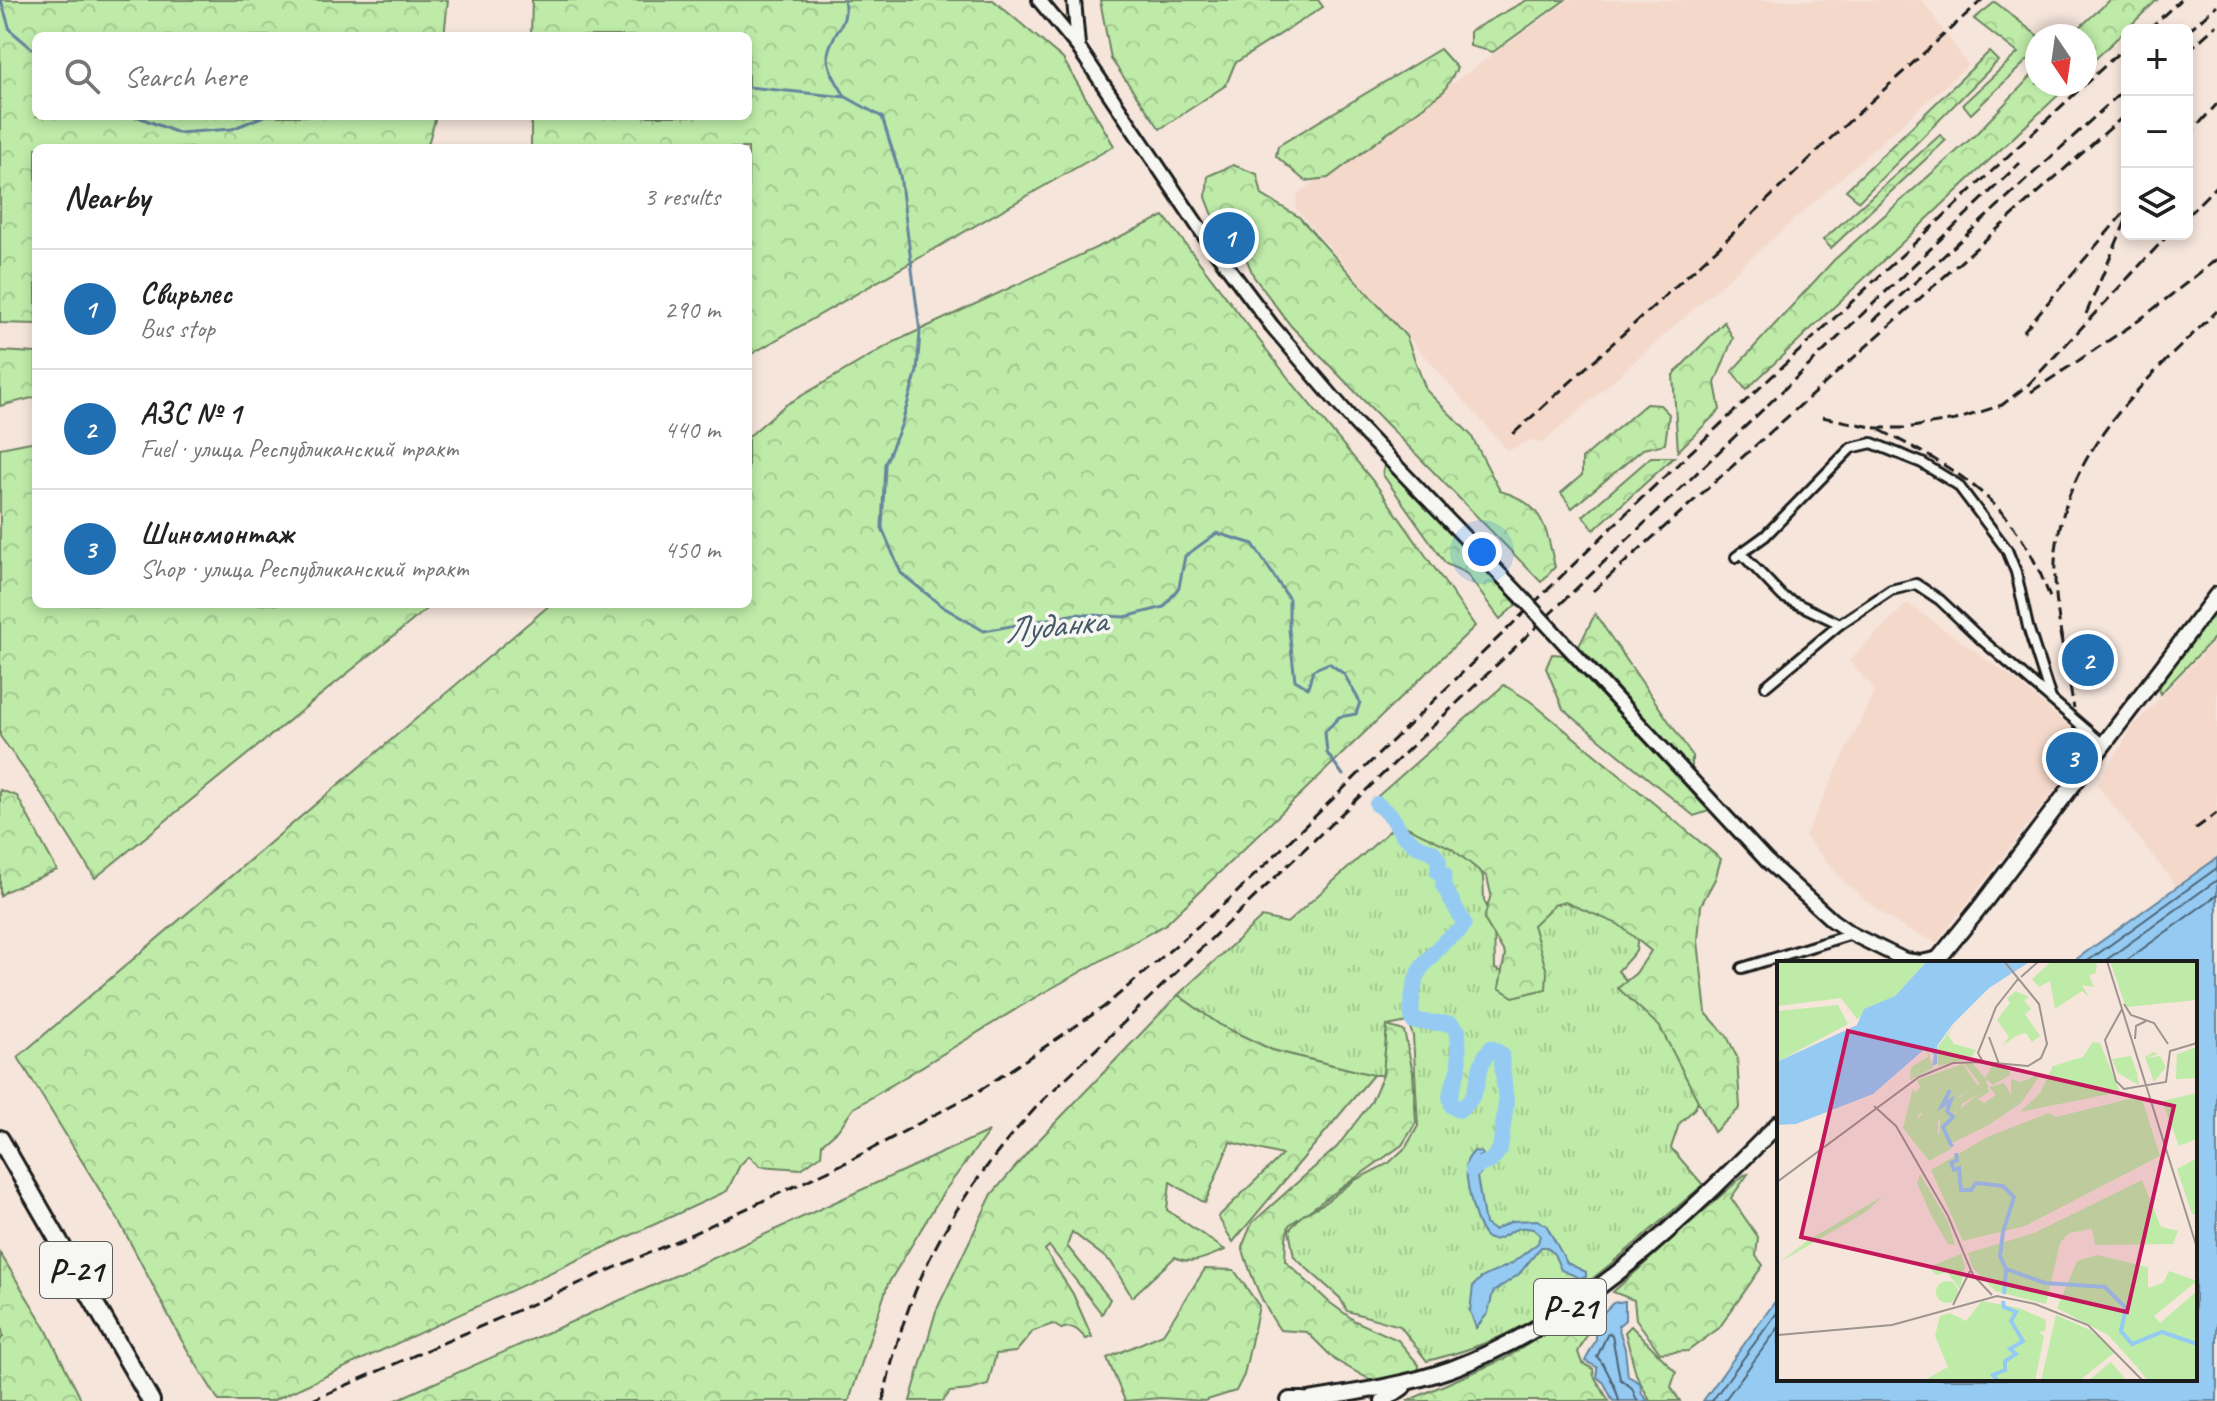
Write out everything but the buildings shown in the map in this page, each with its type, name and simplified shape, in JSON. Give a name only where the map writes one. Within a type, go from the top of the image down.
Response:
[{"type":"highway","name":"Р-21","points":[[0,1139],[151,1401]]},
{"type":"highway","name":"Р-21","points":[[1290,1401],[1302,1401]]},
{"type":"main road","points":[[1937,961],[2217,595]]},
{"type":"main road","name":"Р-21","points":[[1302,1401],[1417,1379],[1492,1352],[1581,1300],[1644,1251],[1777,1125]]},
{"type":"main road","name":"Р-21","points":[[1383,1401],[1417,1379]]},
{"type":"street","points":[[1039,0],[1078,47],[1208,241],[1272,326],[1355,423],[1767,861],[1832,920],[1852,934],[1906,961]]},
{"type":"street","points":[[1074,0],[1078,47]]},
{"type":"street","points":[[1840,624],[1783,597],[1738,555],[1765,536],[1851,448],[1872,443],[1922,463],[1958,485],[2007,550],[2016,572],[2028,627],[2051,699]]},
{"type":"street","points":[[1766,686],[1840,624],[1891,590],[1916,584],[1940,600],[2103,744]]},
{"type":"street","points":[[1742,968],[1852,934]]},
{"type":"shaded area","points":[[1569,0],[1922,0],[1968,65],[1543,443],[1531,440],[1508,451],[1296,209],[1297,194]]},
{"type":"shaded area","points":[[1907,603],[2010,676],[2090,744],[1937,942],[1907,930],[1876,909],[1843,881],[1805,836],[1875,690],[1849,661]]},
{"type":"shaded area","points":[[2217,638],[2217,858],[2177,887],[2097,785],[2134,725]]},
{"type":"green space","points":[[0,0],[448,0],[444,32],[32,32],[32,120],[435,120],[428,144],[32,144],[32,324],[0,323]]},
{"type":"green space","points":[[532,0],[993,0],[1063,59],[1114,146],[752,354],[752,144],[531,144],[531,120],[752,120],[752,32],[531,32]]},
{"type":"green space","points":[[1100,0],[1318,0],[1323,7],[1235,63],[1226,85],[1160,129],[1111,59]]},
{"type":"green space","points":[[1527,0],[1565,0],[1493,52],[1470,46],[1470,31]]},
{"type":"green space","points":[[2110,0],[2157,0],[2132,24],[2121,24],[2121,34],[2097,58],[2097,24],[2083,24]]},
{"type":"green space","points":[[1995,2],[2025,26],[2025,62],[1971,114],[1963,104],[2018,53],[1974,19]]},
{"type":"green space","points":[[1440,49],[1457,68],[1444,91],[1328,178],[1305,181],[1276,156],[1278,146]]},
{"type":"green space","points":[[1989,52],[1998,61],[1859,201],[1846,190]]},
{"type":"green space","points":[[2025,83],[2025,96],[2057,96],[1746,390],[1732,371],[1834,260],[1975,135]]},
{"type":"green space","points":[[1940,135],[1946,140],[1831,248],[1823,240]]},
{"type":"green space","points":[[1233,165],[1257,174],[1262,195],[1299,217],[1406,336],[1426,390],[1471,435],[1500,491],[1526,502],[1541,519],[1555,567],[1541,582],[1291,326],[1254,277],[1238,239],[1217,226],[1206,197],[1208,176]]},
{"type":"green space","points":[[1164,216],[1289,379],[1377,486],[1475,626],[1166,924],[1036,997],[854,1108],[838,1130],[822,1144],[821,1155],[801,1169],[760,1166],[749,1156],[740,1165],[727,1191],[272,1401],[219,1401],[182,1341],[120,1223],[18,1057],[546,608],[752,608],[752,434],[784,406],[894,342]]},
{"type":"green space","points":[[1724,322],[1733,338],[1715,383],[1720,410],[1678,451],[1673,375]]},
{"type":"green space","points":[[0,351],[32,353],[32,398],[0,406]]},
{"type":"green space","points":[[1646,404],[1660,405],[1669,414],[1665,444],[1643,449],[1572,508],[1561,493],[1582,475],[1582,459]]},
{"type":"green space","points":[[32,442],[32,608],[428,608],[95,878],[46,800],[0,736],[0,448]]},
{"type":"green space","points":[[1651,457],[1674,457],[1594,530],[1583,516]]},
{"type":"green space","points":[[1384,464],[1517,604],[1500,619],[1466,573],[1446,564],[1383,475]]},
{"type":"green space","points":[[2217,605],[2217,635],[2160,694],[2158,689]]},
{"type":"green space","points":[[1595,614],[1692,755],[1692,769],[1579,646]]},
{"type":"green space","points":[[1552,654],[1564,655],[1709,811],[1694,816],[1563,709],[1546,668]]},
{"type":"green space","points":[[1504,685],[1530,701],[1721,859],[1715,879],[1701,905],[1698,941],[1706,1013],[1727,1036],[1737,1057],[1740,1108],[1714,1132],[1660,1027],[1618,988],[1636,973],[1651,951],[1618,924],[1565,902],[1554,905],[1533,925],[1547,972],[1546,989],[1513,997],[1499,988],[1505,954],[1484,919],[1491,894],[1487,877],[1451,848],[1405,826],[1378,796]]},
{"type":"green space","points":[[0,790],[17,796],[57,870],[0,896]]},
{"type":"green space","points":[[1416,807],[1475,854],[1483,877],[1484,900],[1494,923],[1495,969],[1520,979],[1525,912],[1535,887],[1639,927],[1636,951],[1618,971],[1645,1003],[1703,1087],[1695,1108],[1679,1124],[1671,1148],[1703,1185],[1610,1265],[1561,1302],[1488,1342],[1427,1361],[1400,1326],[1347,1311],[1340,1298],[1294,1257],[1289,1230],[1302,1215],[1355,1180],[1389,1163],[1406,1147],[1418,1126],[1413,1036],[1408,1022],[1387,1026],[1383,1075],[1373,1075],[1272,1050],[1220,1025],[1178,995],[1262,917],[1287,923]]},
{"type":"green space","points":[[1178,995],[1220,1025],[1272,1050],[1373,1075],[1233,1242],[1218,1217],[1282,1155],[1230,1142],[1205,1203],[1170,1182],[1167,1210],[1225,1250],[1194,1261],[1175,1257],[1132,1297],[1111,1262],[1072,1232],[1067,1246],[1110,1299],[1102,1314],[1049,1246],[1045,1250],[1073,1294],[1092,1337],[1086,1339],[1075,1329],[1061,1329],[1053,1324],[1033,1331],[1016,1352],[996,1354],[988,1385],[950,1392],[943,1401],[910,1401],[936,1311],[992,1194],[1035,1144]]},
{"type":"green space","points":[[1387,1026],[1404,1031],[1413,1072],[1416,1123],[1402,1145],[1289,1225],[1285,1261],[1329,1302],[1355,1321],[1398,1340],[1419,1365],[1418,1373],[1376,1383],[1335,1360],[1307,1332],[1280,1330],[1258,1290],[1242,1247],[1252,1223],[1337,1147],[1371,1102],[1383,1075]]},
{"type":"green space","points":[[989,1131],[943,1193],[888,1284],[849,1401],[394,1401],[690,1269]]},
{"type":"green space","points":[[1748,1174],[1731,1198],[1758,1237],[1756,1256],[1763,1265],[1719,1328],[1688,1351],[1660,1353],[1636,1319],[1634,1300],[1613,1292]]},
{"type":"green space","points":[[0,1253],[45,1327],[82,1401],[0,1401],[0,1341],[3,1336]]},
{"type":"green space","points":[[1205,1269],[1234,1270],[1259,1306],[1244,1375],[1236,1391],[1204,1401],[1161,1398],[1125,1401],[1107,1358],[1163,1334]]},
{"type":"green space","points":[[1589,1307],[1593,1324],[1578,1352],[1582,1363],[1593,1369],[1609,1401],[1407,1401],[1504,1359]]},
{"type":"green space","points":[[1631,1326],[1676,1372],[1671,1387],[1680,1401],[1650,1401],[1636,1374],[1625,1332]]},
{"type":"water","points":[[2217,858],[2217,1401],[1703,1401],[1777,1299],[1777,1381],[2197,1381],[2197,961],[2074,961]]},
{"type":"water","points":[[1474,1151],[1483,1155],[1478,1157],[1479,1162],[1491,1161],[1477,1177],[1485,1224],[1494,1230],[1512,1221],[1537,1220],[1546,1225],[1567,1263],[1586,1272],[1586,1277],[1580,1278],[1561,1270],[1554,1254],[1547,1247],[1541,1247],[1519,1274],[1493,1292],[1488,1313],[1476,1328],[1470,1311],[1473,1286],[1481,1278],[1511,1264],[1538,1243],[1540,1235],[1533,1229],[1523,1228],[1498,1239],[1485,1235],[1472,1204],[1467,1179],[1467,1161]]},
{"type":"water","points":[[1625,1301],[1625,1320],[1618,1326],[1628,1376],[1640,1383],[1642,1394],[1648,1401],[1613,1401],[1604,1383],[1597,1377],[1597,1367],[1585,1361],[1596,1340],[1596,1320],[1613,1303]]},
{"type":"waterway","name":"Луданка","points":[[1,0],[10,30],[32,49]]},
{"type":"waterway","points":[[844,0],[844,16],[830,46],[828,60],[845,96]]},
{"type":"waterway","name":"Луданка","points":[[752,87],[846,97],[882,117],[900,175],[920,332],[917,371],[901,426],[885,464],[882,528],[901,573],[943,607],[984,631],[1076,614],[1125,617],[1164,607],[1179,587],[1185,556],[1217,533],[1253,544],[1289,599],[1295,680],[1308,688],[1313,670],[1329,663],[1344,674],[1360,702],[1356,714],[1339,717],[1325,732],[1327,753],[1343,775]]},
{"type":"waterway","name":"Луданка","points":[[146,120],[178,133],[232,129],[254,120]]},
{"type":"waterway","name":"Луданка","points":[[1377,804],[1392,817],[1402,834],[1417,846],[1433,852],[1439,861],[1438,872],[1444,874],[1443,885],[1464,923],[1420,970],[1412,1002],[1413,1021],[1451,1024],[1458,1031],[1459,1067],[1450,1096],[1452,1106],[1459,1110],[1472,1097],[1485,1056],[1491,1048],[1501,1054],[1506,1103],[1500,1149],[1491,1161],[1473,1170]]},
{"type":"railway","points":[[1513,434],[1722,244],[1831,138],[1982,0]]},
{"type":"railway","points":[[2154,24],[2180,0]]},
{"type":"railway","points":[[2193,27],[2217,5]]},
{"type":"railway","points":[[2193,47],[2217,25]]},
{"type":"railway","points":[[310,1401],[683,1238],[849,1161],[979,1091],[1104,1007],[1232,897],[1647,493],[2121,51]]},
{"type":"railway","points":[[1873,321],[2121,93]]},
{"type":"railway","points":[[2193,130],[2217,104]]},
{"type":"railway","points":[[1593,591],[2121,118]]},
{"type":"railway","points":[[883,1401],[906,1315],[940,1239],[984,1170],[1042,1101],[2020,163]]},
{"type":"railway","points":[[2193,210],[2217,185]]},
{"type":"railway","points":[[2023,332],[2121,216]]},
{"type":"railway","points":[[2086,314],[2121,232]]},
{"type":"railway","points":[[1822,417],[1877,428],[1906,428],[1956,420],[2002,405],[2029,384],[2163,240]]},
{"type":"railway","points":[[2031,392],[2138,321],[2217,259]]},
{"type":"railway","points":[[2062,641],[2055,562],[2061,523],[2073,486],[2111,422],[2162,365],[2217,311]]},
{"type":"railway","points":[[1880,430],[1938,461],[1984,495],[2004,515],[2021,539],[2037,566],[2050,598]]},
{"type":"railway","points":[[2060,633],[2074,708]]},
{"type":"railway","points":[[2195,829],[2217,813]]},
{"type":"place","name":"Свирьлес","points":[[1229,238]]},
{"type":"place","name":"АЗС № 1","points":[[2088,660]]},
{"type":"place","name":"Шиномонтаж","points":[[2072,758]]}]
